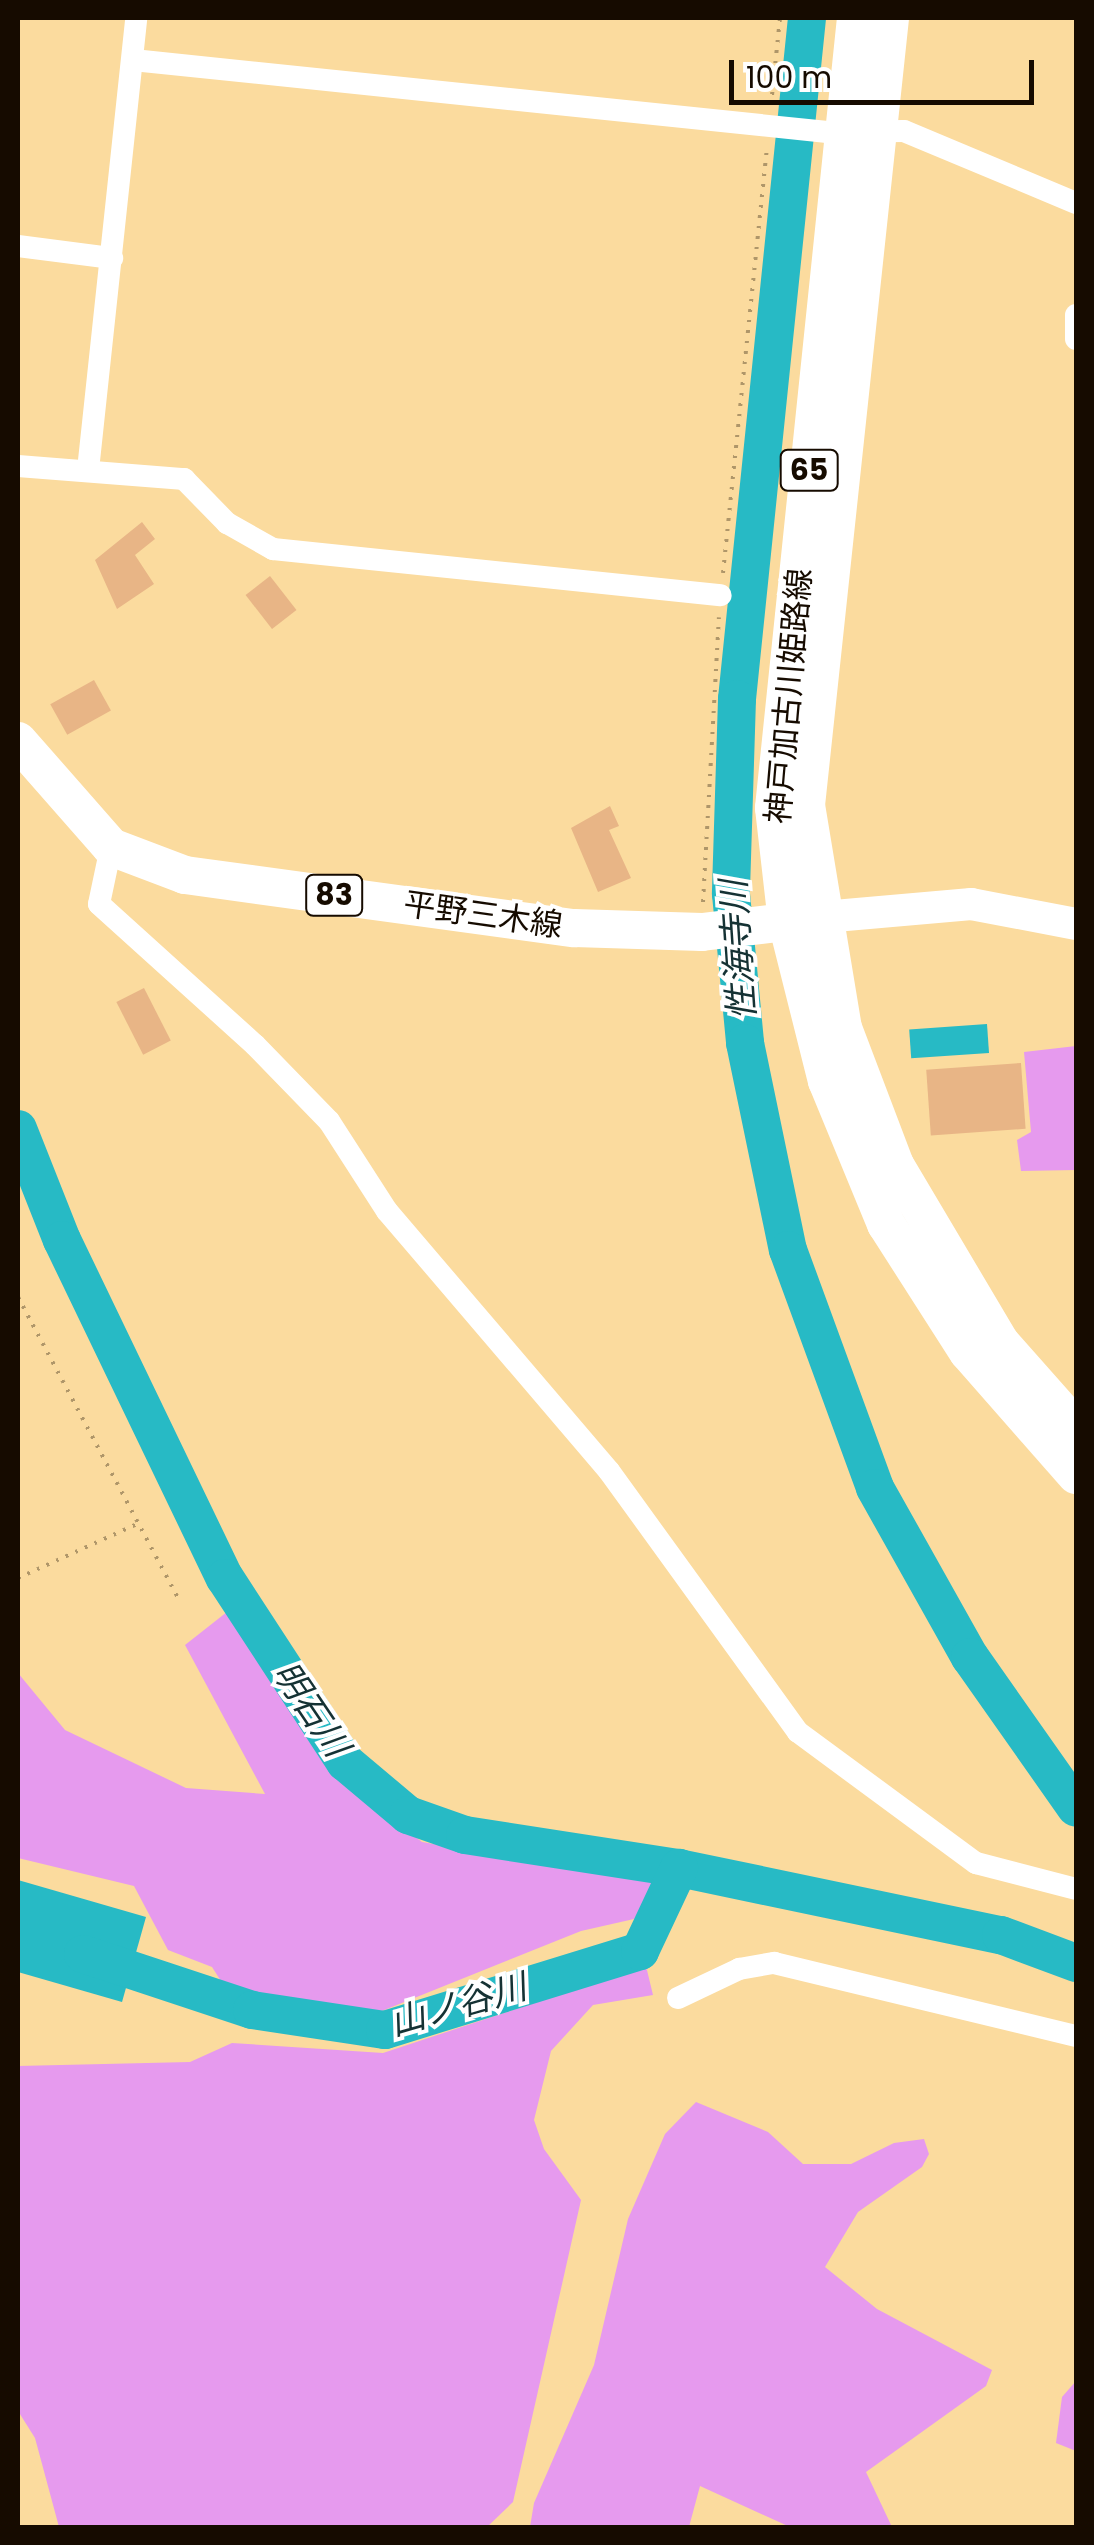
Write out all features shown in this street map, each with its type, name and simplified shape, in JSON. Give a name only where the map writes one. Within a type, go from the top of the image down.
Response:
[{"type":"main road","name":"神戸加古川姫路線","points":[[856,18],[850,130],[774,808],[788,922],[827,1081],[886,1224],[968,1352],[1076,1475]]},
{"type":"main road","name":"神戸加古川姫路線","points":[[850,130],[890,18]]},
{"type":"main road","name":"平野三木線","points":[[18,741],[111,847],[185,874],[574,928],[702,932],[788,922]]},
{"type":"main road","name":"神戸加古川姫路線","points":[[788,922],[843,1028],[895,1165],[1000,1342],[1076,1428]]},
{"type":"street","points":[[88,470],[136,18]]},
{"type":"street","points":[[134,60],[769,126],[904,132],[1076,203]]},
{"type":"street","points":[[18,246],[112,258]]},
{"type":"street","points":[[1076,316],[1076,339]]},
{"type":"street","points":[[18,466],[184,478],[228,523],[273,549],[721,595]]},
{"type":"street","points":[[111,847],[98,904],[255,1045],[328,1121],[387,1210],[609,1471],[798,1732],[976,1863],[1076,1889]]},
{"type":"street","points":[[788,922],[971,904],[1076,924]]},
{"type":"street","points":[[678,1998],[739,1969],[774,1963],[1076,2036]]},
{"type":"path","points":[[702,932],[721,595],[780,18]]},
{"type":"path","points":[[18,1297],[178,1598]]},
{"type":"path","points":[[18,1578],[137,1524]]},
{"type":"shaded area","points":[[1076,1046],[1076,1170],[1021,1171],[1017,1140],[1031,1132],[1024,1052]]},
{"type":"shaded area","points":[[232,1608],[345,1782],[422,1842],[658,1882],[634,1919],[581,1931],[367,2017],[226,1989],[212,1967],[168,1950],[134,1886],[18,1858],[18,1673],[65,1730],[186,1788],[265,1794],[185,1645]]},
{"type":"shaded area","points":[[646,1966],[653,1995],[593,2005],[551,2051],[534,2120],[544,2149],[581,2200],[513,2502],[487,2527],[59,2527],[35,2438],[18,2411],[18,2066],[190,2062],[232,2043],[383,2053]]},
{"type":"shaded area","points":[[696,2102],[768,2132],[803,2164],[851,2164],[894,2143],[924,2139],[929,2154],[922,2167],[858,2212],[825,2267],[877,2309],[992,2370],[986,2386],[866,2472],[892,2527],[790,2527],[700,2486],[689,2527],[530,2527],[534,2503],[594,2365],[628,2219],[665,2134]]},
{"type":"shaded area","points":[[1076,2381],[1076,2451],[1056,2443],[1062,2397]]},
{"type":"water","points":[[987,1024],[989,1053],[911,1058],[909,1029]]},
{"type":"water","points":[[18,1880],[146,1917],[122,2002],[18,1972]]},
{"type":"building","points":[[142,522],[155,539],[135,555],[154,584],[117,609],[95,560]]},
{"type":"building","points":[[270,576],[296,610],[272,629],[246,595]]},
{"type":"building","points":[[94,680],[111,711],[67,735],[50,704]]},
{"type":"building","points":[[610,806],[619,826],[609,830],[631,878],[598,892],[571,828]]},
{"type":"building","points":[[144,988],[171,1041],[143,1055],[116,1002]]},
{"type":"building","points":[[1021,1063],[1026,1129],[931,1135],[926,1070]]},
{"type":"waterway","name":"性海寺川","points":[[807,18],[737,699],[731,894],[745,1043],[788,1250],[875,1488],[970,1657],[1076,1808]]},
{"type":"waterway","name":"明石川","points":[[18,1129],[62,1240],[225,1578],[345,1762],[408,1815],[465,1835],[679,1868],[1001,1935],[1076,1963]]},
{"type":"waterway","name":"山ノ谷川","points":[[83,1954],[252,2010],[385,2030],[640,1951],[679,1868]]}]
